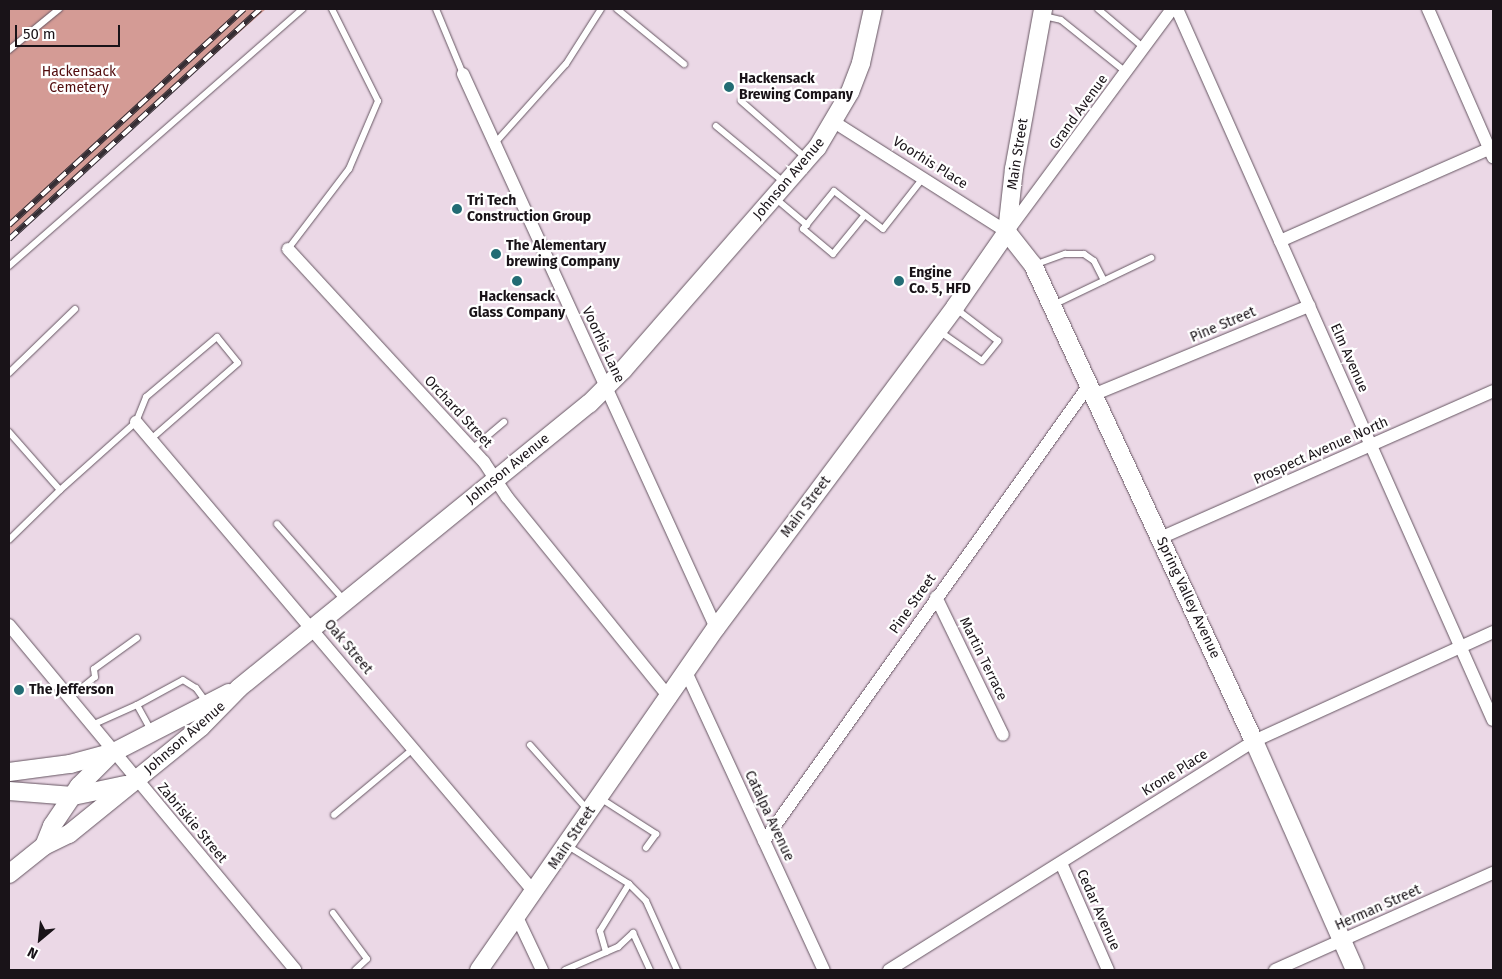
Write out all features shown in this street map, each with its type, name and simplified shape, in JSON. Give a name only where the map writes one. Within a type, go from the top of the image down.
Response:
[{"type":"street","name":"Johnson Avenue","points":[[11,869],[44,846],[69,834],[137,780],[201,727],[239,688],[606,386],[808,160],[834,122],[861,63],[872,9]]},
{"type":"street","name":"Grand Avenue","points":[[1007,232],[1172,9]]},
{"type":"street","name":"Elm Avenue","points":[[1177,9],[1493,720]]},
{"type":"street","points":[[1280,241],[1492,151],[1428,9]]},
{"type":"street","name":"Main Street","points":[[479,970],[535,893],[594,805],[687,674],[716,628],[955,307],[1007,232],[1014,169],[1042,11]]},
{"type":"street","name":"Voorhis Lane","points":[[463,74],[716,628]]},
{"type":"street","name":"Voorhis Place","points":[[834,122],[924,176],[1007,232]]},
{"type":"street","name":"Spring Valley Avenue","points":[[1007,232],[1033,265],[1254,741],[1355,970]]},
{"type":"street","name":"Orchard Street","points":[[288,249],[472,449],[670,698]]},
{"type":"street","name":"Pine Street","points":[[764,841],[936,597],[1091,390],[1309,306]]},
{"type":"street","name":"Prospect Avenue North","points":[[1160,538],[1493,391]]},
{"type":"street","name":"Oak Street","points":[[136,422],[152,438],[535,893]]},
{"type":"street","name":"Martin Terrace","points":[[936,597],[1003,735]]},
{"type":"street","name":"Zabriskie Street","points":[[9,625],[295,970]]},
{"type":"street","name":"Krone Place","points":[[889,970],[1254,741],[1493,632]]},
{"type":"street","name":"Catalpa Avenue","points":[[687,674],[824,970]]},
{"type":"street","points":[[9,772],[70,764],[114,752],[239,688]]},
{"type":"street","name":"Johnson Avenue","points":[[44,846],[52,826],[73,796],[94,769],[114,752]]},
{"type":"street","points":[[9,792],[73,796],[107,791],[137,780]]},
{"type":"street","name":"Cedar Avenue","points":[[1061,863],[1108,970]]},
{"type":"street","name":"Herman Street","points":[[1275,970],[1493,872]]},
{"type":"street","points":[[517,917],[542,970]]},
{"type":"lane","points":[[9,50],[59,9]]},
{"type":"lane","points":[[9,266],[304,9]]},
{"type":"lane","points":[[288,249],[349,169],[378,101],[332,9]]},
{"type":"lane","points":[[436,9],[463,74]]},
{"type":"lane","points":[[495,144],[566,64],[601,9]]},
{"type":"lane","points":[[617,9],[684,64]]},
{"type":"lane","points":[[1098,9],[1144,48]]},
{"type":"lane","points":[[1042,11],[1061,20],[1126,72]]},
{"type":"lane","points":[[741,101],[808,160]]},
{"type":"lane","points":[[716,126],[786,184]]},
{"type":"lane","points":[[864,216],[833,254],[803,229],[834,191],[883,229],[924,176]]},
{"type":"lane","points":[[774,197],[807,225]]},
{"type":"lane","points":[[1033,265],[1065,254],[1084,254],[1094,261],[1104,281]]},
{"type":"lane","points":[[1052,306],[1151,258]]},
{"type":"lane","points":[[938,330],[982,362],[998,341],[955,307]]},
{"type":"lane","points":[[9,373],[75,309]]},
{"type":"lane","points":[[9,540],[60,490],[136,422],[146,396],[218,337],[238,363],[152,438]]},
{"type":"lane","points":[[472,449],[504,422]]},
{"type":"lane","points":[[9,432],[60,490]]},
{"type":"lane","points":[[277,524],[345,601]]},
{"type":"lane","points":[[69,698],[95,677],[94,669],[137,638]]},
{"type":"lane","points":[[92,725],[137,705],[183,680],[196,688],[208,704]]},
{"type":"lane","points":[[137,705],[152,732]]},
{"type":"lane","points":[[530,744],[594,805],[656,834],[646,848]]},
{"type":"lane","points":[[334,815],[414,748]]},
{"type":"lane","points":[[567,845],[629,884],[646,901],[677,970]]},
{"type":"lane","points":[[606,952],[600,931],[629,884]]},
{"type":"lane","points":[[333,913],[367,959],[355,970]]},
{"type":"lane","points":[[565,970],[618,947],[633,933],[650,970]]},
{"type":"green space","name":"Hackensack Cemetery","points":[[9,9],[266,9],[9,235]]},
{"type":"railway","points":[[9,225],[244,9]]},
{"type":"railway","points":[[9,239],[260,9]]},
{"type":"place","name":"Hackensack Brewing Company","points":[[729,87]]},
{"type":"place","name":"Tri Tech Construction Group","points":[[457,209]]},
{"type":"place","name":"The Alementary brewing Company","points":[[496,254]]},
{"type":"place","name":"Hackensack Glass Company","points":[[517,281]]},
{"type":"place","name":"Engine Co. 5, HFD","points":[[899,281]]},
{"type":"place","name":"The Jefferson","points":[[19,690]]}]
